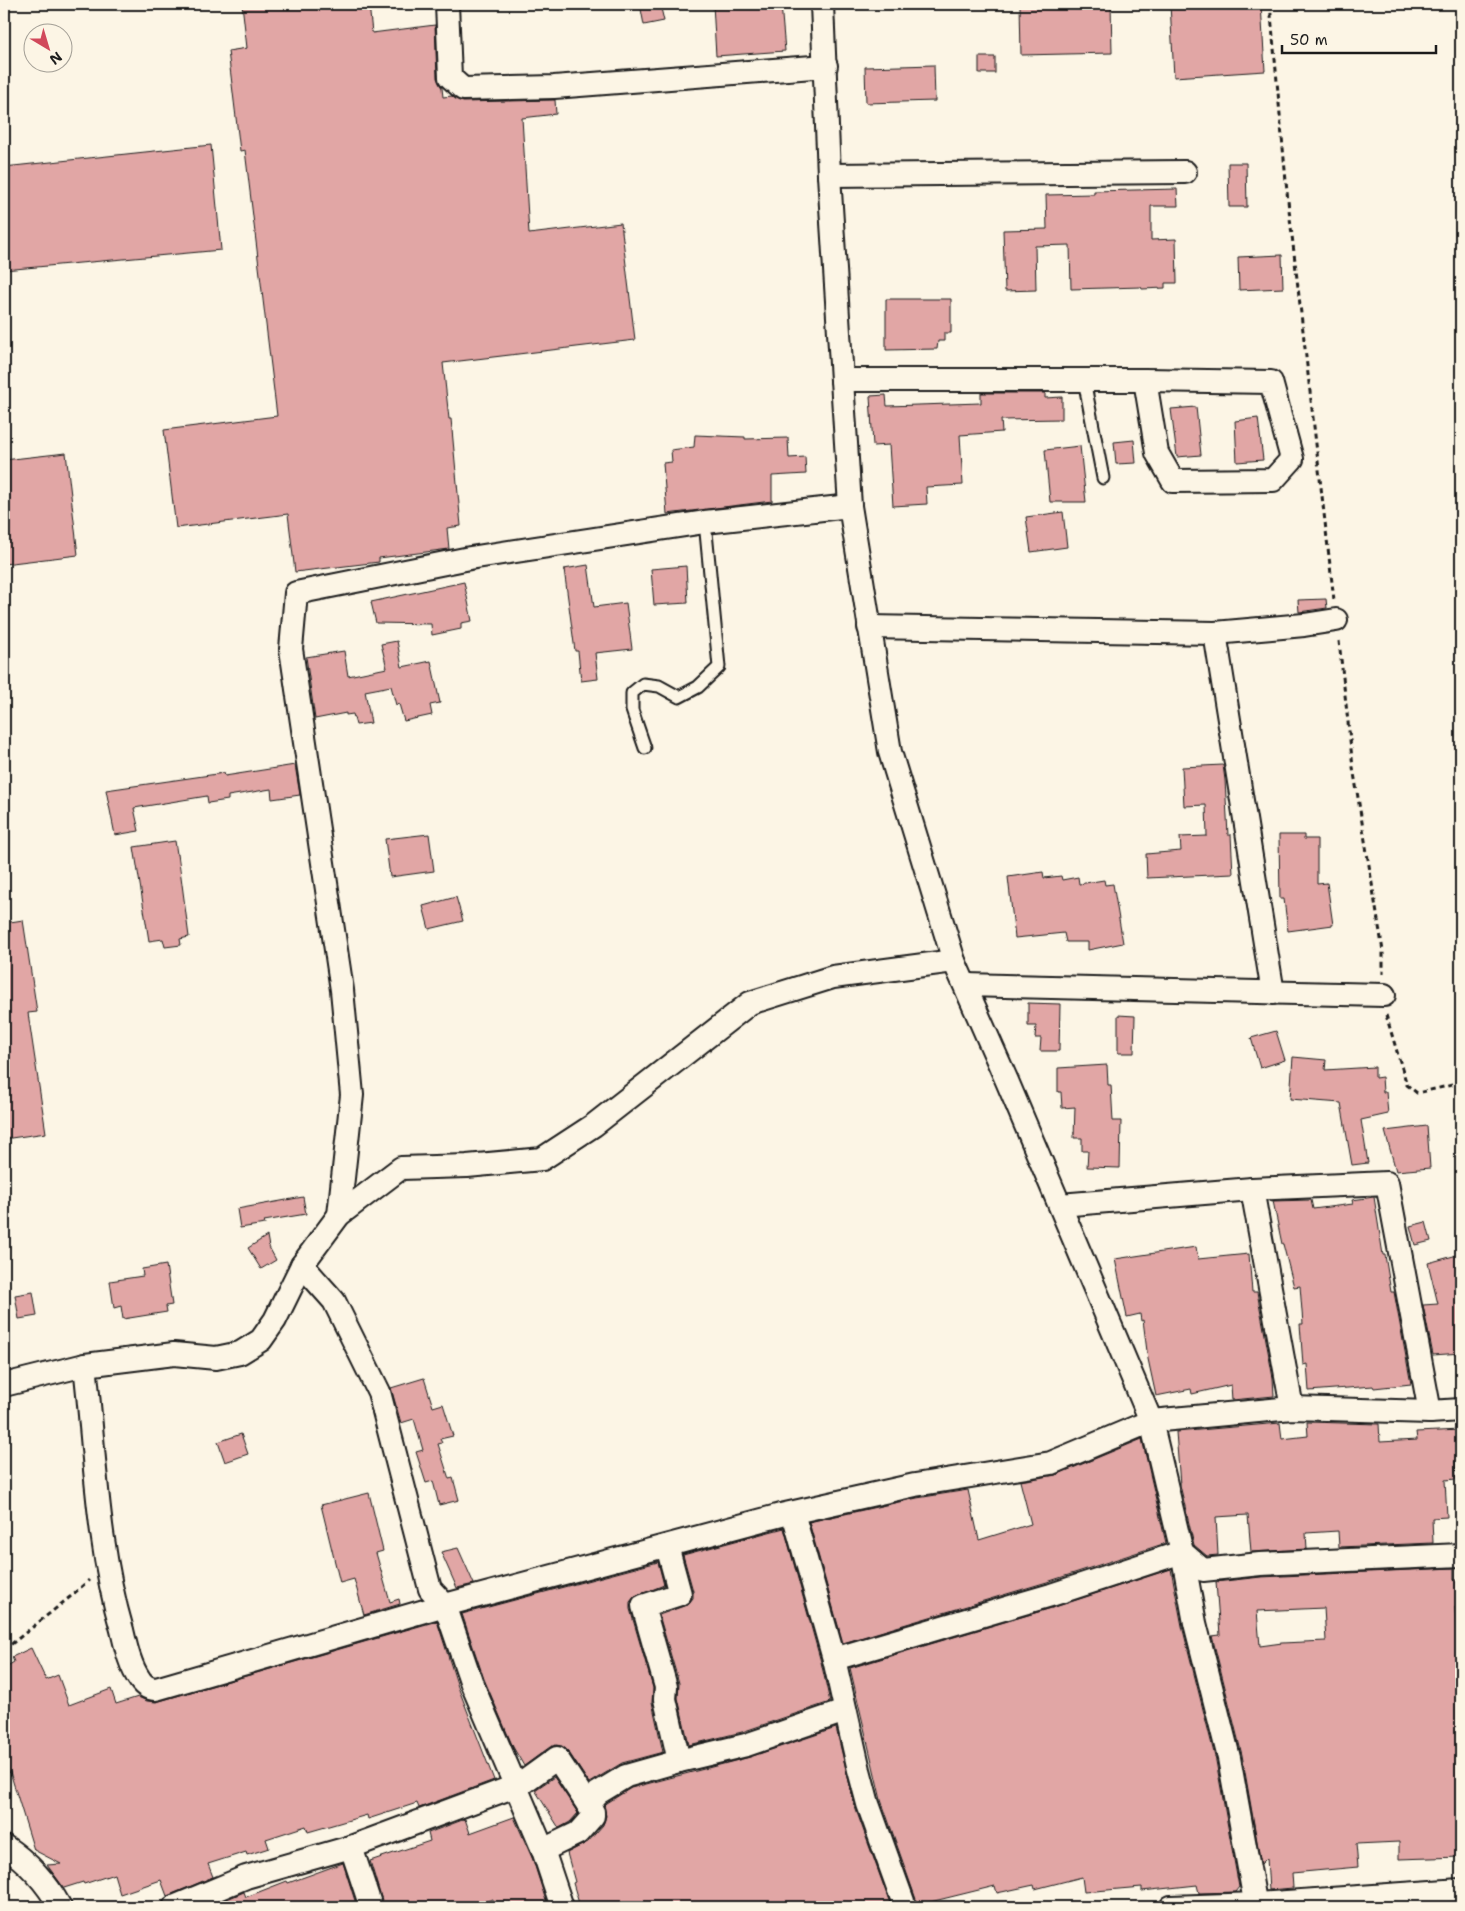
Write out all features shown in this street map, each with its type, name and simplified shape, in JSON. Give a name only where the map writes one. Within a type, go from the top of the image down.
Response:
[{"type":"street","points":[[447,4],[450,77],[464,89],[554,87],[826,66]]},
{"type":"street","points":[[822,4],[829,175],[850,506],[890,752],[954,961],[1151,1421],[1182,1552],[1195,1623],[1229,1758],[1256,1906]]},
{"type":"street","points":[[829,175],[1185,172]]},
{"type":"street","points":[[842,380],[1145,380],[1272,382],[1292,459],[1272,480],[1173,481],[1157,453],[1145,380]]},
{"type":"street","points":[[340,1215],[352,1095],[342,990],[291,649],[296,593],[470,558],[705,522],[850,506]]},
{"type":"street","points":[[869,627],[1215,633],[1304,625],[1336,620]]},
{"type":"street","points":[[1215,633],[1273,993]]},
{"type":"street","points":[[4,1384],[85,1365],[174,1354],[216,1358],[240,1353],[261,1340],[275,1320],[302,1265],[340,1215],[401,1168],[467,1166],[542,1159],[594,1125],[750,1003],[833,977],[954,961]]},
{"type":"street","points":[[966,986],[1384,995]]},
{"type":"street","points":[[1060,1206],[1252,1189],[1387,1183],[1430,1412]]},
{"type":"street","points":[[1252,1189],[1292,1408]]},
{"type":"street","points":[[302,1265],[334,1301],[379,1392],[430,1588],[445,1605],[472,1684],[543,1850],[562,1907]]},
{"type":"street","points":[[85,1365],[100,1511],[114,1606],[130,1658],[141,1682],[151,1689],[445,1605],[793,1513],[915,1485],[1051,1463],[1151,1421],[1292,1408],[1430,1412],[1461,1410]]},
{"type":"street","points":[[793,1513],[834,1659],[868,1804],[905,1907]]},
{"type":"street","points":[[667,1546],[680,1594],[643,1606],[666,1687],[665,1699],[679,1760]]},
{"type":"street","points":[[1182,1552],[1203,1570],[1260,1564],[1461,1555]]},
{"type":"street","points":[[834,1659],[1051,1595],[1182,1552]]},
{"type":"street","points":[[588,1805],[598,1793],[626,1776],[679,1760],[746,1745],[845,1711]]},
{"type":"street","points":[[174,1907],[246,1877],[351,1847],[521,1784],[557,1758],[593,1812],[593,1816],[578,1833],[543,1850]]},
{"type":"street","points":[[4,1846],[50,1887],[60,1907]]},
{"type":"street","points":[[351,1847],[371,1907]]},
{"type":"street","points":[[1171,1907],[1256,1906],[1461,1890]]},
{"type":"lane","points":[[1084,380],[1103,478]]},
{"type":"lane","points":[[645,748],[632,710],[632,693],[643,684],[659,686],[679,698],[698,687],[718,667],[705,522]]},
{"type":"path","points":[[1270,4],[1287,192],[1336,620],[1353,767],[1383,951],[1387,1022],[1407,1085],[1417,1093],[1461,1083]]},
{"type":"path","points":[[4,1650],[70,1597],[108,1562]]},
{"type":"building","points":[[242,4],[369,4],[372,33],[435,25],[437,78],[442,88],[443,97],[452,96],[463,102],[555,100],[556,114],[522,118],[529,234],[621,223],[635,340],[443,363],[449,419],[451,419],[461,526],[447,528],[449,549],[379,558],[379,562],[295,572],[288,514],[176,528],[164,430],[277,416],[245,150],[240,151],[228,51],[247,48]]},
{"type":"building","points":[[640,4],[660,4],[664,21],[644,25]]},
{"type":"building","points":[[713,4],[781,4],[785,51],[716,56]]},
{"type":"building","points":[[1020,4],[1111,4],[1112,53],[1021,55]]},
{"type":"building","points":[[1170,4],[1261,4],[1265,71],[1174,77]]},
{"type":"building","points":[[979,57],[995,57],[995,73],[979,73]]},
{"type":"building","points":[[934,65],[935,101],[866,103],[865,67]]},
{"type":"building","points":[[211,145],[221,250],[4,270],[4,167]]},
{"type":"building","points":[[1228,163],[1246,163],[1247,207],[1229,207]]},
{"type":"building","points":[[1177,189],[1178,206],[1151,206],[1151,240],[1176,239],[1177,283],[1165,283],[1165,288],[1071,289],[1070,245],[1035,246],[1036,290],[1005,291],[1003,230],[1047,229],[1046,195],[1094,194],[1094,191]]},
{"type":"building","points":[[1282,255],[1283,288],[1239,290],[1238,257]]},
{"type":"building","points":[[886,299],[951,299],[951,333],[944,333],[944,341],[938,341],[937,349],[886,350]]},
{"type":"building","points":[[981,393],[1045,393],[1045,398],[1062,397],[1062,419],[1001,420],[1002,432],[960,435],[963,485],[926,487],[927,504],[893,506],[889,445],[873,446],[870,396],[886,395],[887,406],[981,403]]},
{"type":"building","points":[[1196,407],[1201,455],[1177,457],[1171,409]]},
{"type":"building","points":[[1258,418],[1263,460],[1237,462],[1235,421]]},
{"type":"building","points":[[695,435],[745,437],[745,439],[788,438],[789,458],[805,457],[806,474],[772,476],[772,501],[667,514],[663,463],[672,462],[671,450],[694,447]]},
{"type":"building","points":[[1134,440],[1136,463],[1116,464],[1114,442]]},
{"type":"building","points":[[1080,446],[1086,502],[1050,502],[1045,450]]},
{"type":"building","points":[[66,453],[78,555],[4,564],[4,460]]},
{"type":"building","points":[[1063,512],[1067,547],[1031,552],[1026,517]]},
{"type":"building","points":[[588,565],[594,607],[626,603],[632,649],[595,653],[598,679],[581,681],[578,651],[575,651],[564,569]]},
{"type":"building","points":[[686,566],[688,603],[654,605],[651,569]]},
{"type":"building","points":[[464,582],[472,621],[461,623],[461,629],[432,635],[431,624],[376,623],[371,602]]},
{"type":"building","points":[[1326,599],[1327,608],[1299,612],[1298,600]]},
{"type":"building","points":[[397,641],[402,667],[431,661],[440,703],[430,705],[432,715],[404,721],[399,704],[396,705],[391,686],[365,691],[371,723],[356,725],[353,714],[346,715],[346,713],[315,719],[306,657],[344,651],[348,676],[387,668],[381,644]]},
{"type":"building","points":[[295,765],[300,795],[272,799],[271,789],[228,796],[228,800],[208,803],[207,796],[134,808],[139,831],[115,835],[106,790],[224,773],[225,776]]},
{"type":"building","points":[[1223,765],[1228,835],[1231,835],[1233,874],[1147,878],[1146,854],[1181,851],[1180,837],[1207,836],[1206,805],[1184,806],[1182,767]]},
{"type":"building","points":[[429,834],[434,871],[390,877],[385,839]]},
{"type":"building","points":[[1279,835],[1304,835],[1304,839],[1317,839],[1317,884],[1327,883],[1333,925],[1288,931],[1284,899],[1280,899]]},
{"type":"building","points":[[175,841],[189,937],[180,939],[181,945],[165,947],[163,939],[149,941],[134,847]]},
{"type":"building","points":[[1043,872],[1044,878],[1061,876],[1062,880],[1078,877],[1079,884],[1104,880],[1105,885],[1113,884],[1123,943],[1088,950],[1088,942],[1066,942],[1064,933],[1015,938],[1008,877]]},
{"type":"building","points":[[456,897],[463,921],[429,929],[423,906]]},
{"type":"building","points":[[23,920],[37,1012],[28,1013],[46,1133],[4,1139],[4,923]]},
{"type":"building","points":[[1028,1003],[1060,1004],[1059,1051],[1040,1051],[1041,1038],[1035,1038],[1036,1026],[1028,1026]]},
{"type":"building","points":[[1118,1015],[1135,1016],[1134,1053],[1118,1053]]},
{"type":"building","points":[[1276,1031],[1285,1060],[1260,1068],[1251,1038]]},
{"type":"building","points":[[1293,1057],[1326,1060],[1325,1070],[1375,1067],[1375,1078],[1382,1077],[1383,1092],[1386,1092],[1388,1114],[1361,1120],[1368,1163],[1352,1165],[1341,1103],[1290,1099]]},
{"type":"building","points":[[1107,1065],[1108,1085],[1111,1085],[1113,1121],[1121,1121],[1120,1168],[1087,1167],[1088,1151],[1082,1151],[1082,1138],[1074,1138],[1075,1107],[1062,1108],[1061,1092],[1058,1092],[1058,1068]]},
{"type":"building","points":[[1427,1126],[1430,1168],[1396,1171],[1385,1131]]},
{"type":"building","points":[[303,1197],[306,1214],[264,1221],[265,1224],[240,1228],[237,1209]]},
{"type":"building","points":[[1374,1197],[1383,1255],[1385,1255],[1391,1292],[1394,1292],[1411,1384],[1309,1391],[1307,1364],[1303,1365],[1300,1324],[1303,1324],[1300,1286],[1294,1287],[1273,1201],[1311,1200],[1313,1209],[1353,1204],[1352,1200]]},
{"type":"building","points":[[1426,1222],[1431,1241],[1415,1245],[1410,1226]]},
{"type":"building","points":[[267,1236],[269,1247],[276,1260],[261,1269],[248,1248]]},
{"type":"building","points":[[1196,1247],[1198,1259],[1249,1254],[1252,1292],[1257,1292],[1273,1378],[1274,1396],[1232,1400],[1231,1385],[1192,1394],[1191,1389],[1156,1396],[1148,1359],[1143,1320],[1141,1321],[1140,1314],[1127,1317],[1115,1259]]},
{"type":"building","points":[[1461,1254],[1461,1353],[1433,1355],[1423,1305],[1438,1304],[1428,1263]]},
{"type":"building","points":[[166,1265],[172,1305],[166,1306],[167,1312],[123,1319],[121,1306],[114,1308],[110,1281],[143,1276],[142,1269]]},
{"type":"building","points":[[33,1292],[37,1316],[19,1319],[15,1295]]},
{"type":"building","points":[[424,1378],[433,1407],[443,1404],[453,1436],[440,1439],[442,1443],[438,1444],[449,1479],[453,1478],[459,1500],[439,1505],[433,1481],[426,1483],[416,1452],[423,1450],[414,1419],[401,1423],[391,1388]]},
{"type":"building","points":[[1307,1422],[1379,1424],[1380,1442],[1417,1440],[1416,1432],[1461,1430],[1461,1461],[1455,1461],[1456,1479],[1445,1480],[1447,1517],[1432,1518],[1433,1543],[1339,1547],[1338,1531],[1306,1533],[1307,1549],[1251,1552],[1248,1515],[1216,1517],[1218,1555],[1207,1556],[1194,1545],[1180,1485],[1176,1432],[1280,1423],[1282,1439],[1308,1436]]},
{"type":"building","points":[[241,1434],[248,1454],[225,1462],[218,1442]]},
{"type":"building","points":[[1142,1439],[1166,1543],[1047,1582],[843,1643],[809,1522],[917,1498],[968,1490],[979,1540],[1031,1524],[1020,1481],[1056,1475]]},
{"type":"building","points":[[369,1493],[383,1551],[376,1553],[390,1602],[399,1599],[400,1604],[364,1615],[354,1579],[340,1583],[321,1505]]},
{"type":"building","points":[[784,1528],[821,1662],[830,1702],[742,1732],[689,1745],[678,1698],[679,1683],[659,1615],[684,1606],[693,1598],[693,1591],[683,1555]]},
{"type":"building","points":[[458,1548],[474,1584],[457,1588],[441,1552]]},
{"type":"building","points":[[658,1562],[664,1585],[634,1597],[630,1602],[630,1609],[653,1688],[652,1702],[663,1752],[622,1763],[589,1783],[568,1751],[562,1746],[550,1747],[524,1766],[513,1747],[484,1679],[462,1614]]},
{"type":"building","points":[[1454,1568],[1454,1580],[1457,1580],[1458,1607],[1455,1607],[1457,1640],[1461,1640],[1461,1857],[1399,1859],[1399,1842],[1356,1844],[1358,1867],[1292,1873],[1293,1888],[1269,1890],[1267,1858],[1261,1864],[1242,1755],[1212,1636],[1220,1635],[1216,1582],[1261,1577]],"holes":[[[1324,1608],[1326,1641],[1260,1646],[1257,1611]]]},
{"type":"building","points":[[1171,1569],[1182,1626],[1216,1761],[1239,1887],[1235,1892],[1199,1893],[1197,1885],[1142,1891],[1142,1887],[1084,1892],[1082,1877],[1035,1889],[1034,1885],[997,1893],[995,1886],[918,1905],[881,1800],[850,1668],[1055,1607]]},
{"type":"building","points":[[437,1621],[458,1687],[494,1780],[419,1808],[417,1803],[368,1819],[367,1815],[308,1832],[306,1826],[266,1839],[269,1848],[247,1855],[246,1852],[208,1864],[213,1877],[167,1896],[161,1880],[120,1894],[114,1874],[84,1884],[83,1882],[64,1888],[47,1865],[61,1864],[34,1850],[10,1772],[4,1773],[4,1668],[14,1662],[12,1657],[31,1648],[46,1680],[58,1675],[69,1705],[111,1689],[116,1704],[138,1697],[156,1702]]},
{"type":"building","points":[[836,1728],[855,1807],[891,1906],[580,1907],[567,1853],[588,1842],[603,1825],[606,1816],[604,1806],[607,1803],[631,1788],[750,1757]]},
{"type":"building","points":[[554,1777],[578,1813],[570,1822],[559,1828],[535,1790]]},
{"type":"building","points":[[514,1817],[533,1860],[548,1907],[495,1907],[493,1899],[467,1907],[384,1907],[370,1861],[430,1841],[428,1833],[465,1819],[470,1833]]},
{"type":"building","points":[[343,1863],[357,1907],[208,1907],[244,1892],[246,1897],[287,1881],[288,1883]]}]
